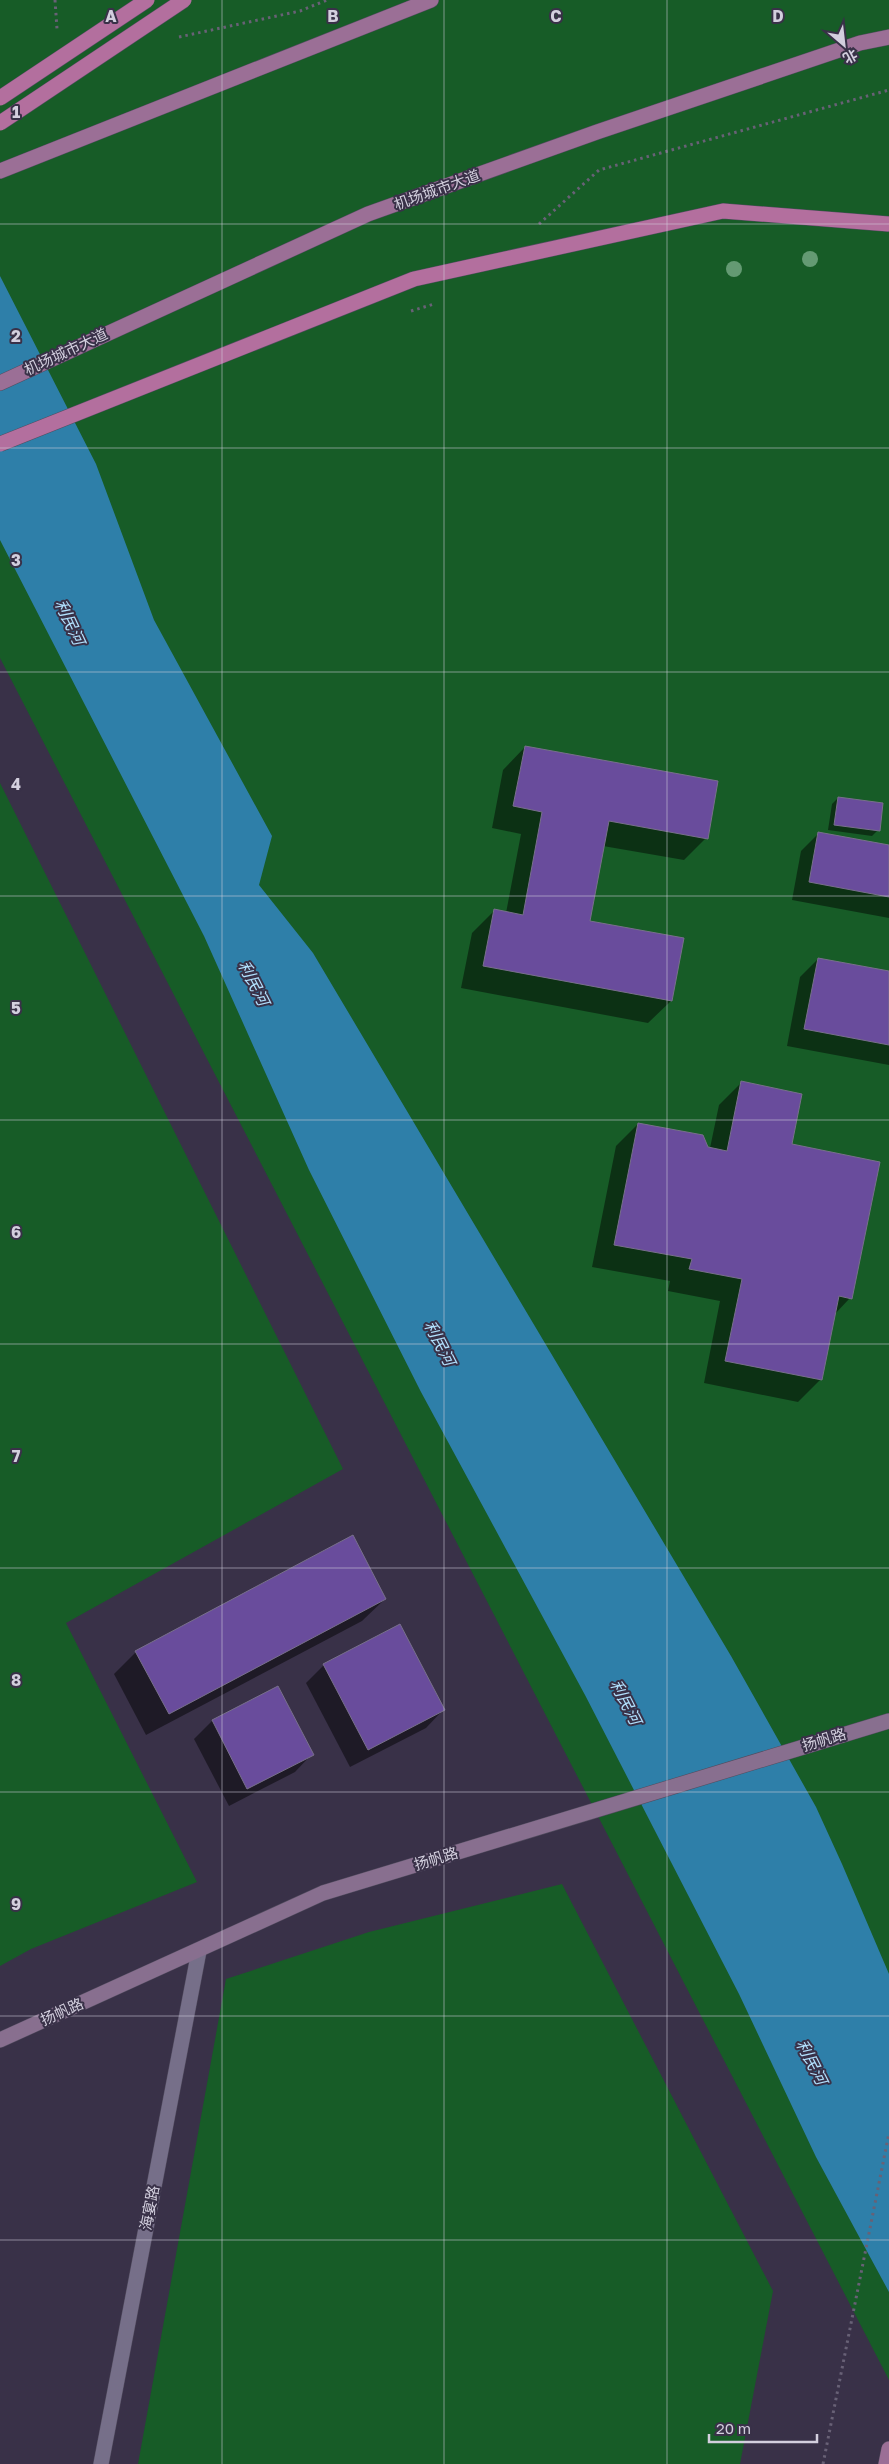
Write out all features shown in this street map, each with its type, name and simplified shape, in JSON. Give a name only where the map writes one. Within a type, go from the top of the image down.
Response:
[{"type":"highway","points":[[0,98],[147,0]]},
{"type":"highway","points":[[0,123],[184,0]]},
{"type":"highway","points":[[0,444],[414,279],[723,211],[889,224]]},
{"type":"main road","points":[[0,171],[431,0]]},
{"type":"main road","name":"机场城市大道","points":[[0,383],[368,214],[597,132],[860,43],[889,37]]},
{"type":"main road","points":[[886,2464],[889,2449]]},
{"type":"street","name":"扬帆路","points":[[0,2040],[323,1893],[889,1721]]},
{"type":"street","name":"海宴路","points":[[101,2464],[199,1951]]},
{"type":"path","points":[[823,2464],[889,2133]]},
{"type":"green space","points":[[0,0],[889,0],[889,2380],[0,658]]},
{"type":"green space","points":[[0,783],[343,1469],[66,1623],[197,1882],[31,1949],[0,1966]]},
{"type":"green space","points":[[562,1884],[773,2291],[740,2464],[138,2464],[226,1979],[369,1932]]},
{"type":"water","name":"利民河","points":[[0,276],[96,464],[154,620],[272,836],[259,885],[313,953],[731,1656],[816,1807],[842,1864],[889,1974],[889,2292],[816,2157],[739,1994],[585,1695],[421,1392],[309,1170],[204,936],[0,540]]},
{"type":"building","points":[[525,746],[718,781],[708,839],[609,821],[590,921],[684,938],[672,1001],[483,966],[494,909],[523,915],[542,812],[513,806]]},
{"type":"building","points":[[838,797],[883,803],[880,831],[834,825]]},
{"type":"building","points":[[818,832],[889,845],[889,897],[809,882]]},
{"type":"building","points":[[818,958],[889,971],[889,1045],[804,1029]]},
{"type":"building","points":[[741,1081],[802,1094],[792,1144],[880,1162],[852,1299],[839,1296],[822,1380],[725,1361],[742,1279],[689,1269],[692,1259],[614,1245],[638,1123],[703,1135],[708,1147],[727,1151]]},
{"type":"building","points":[[353,1535],[386,1599],[169,1714],[135,1651]]},
{"type":"building","points":[[400,1624],[445,1710],[368,1750],[323,1664]]},
{"type":"building","points":[[278,1686],[314,1755],[247,1789],[212,1720]]}]
